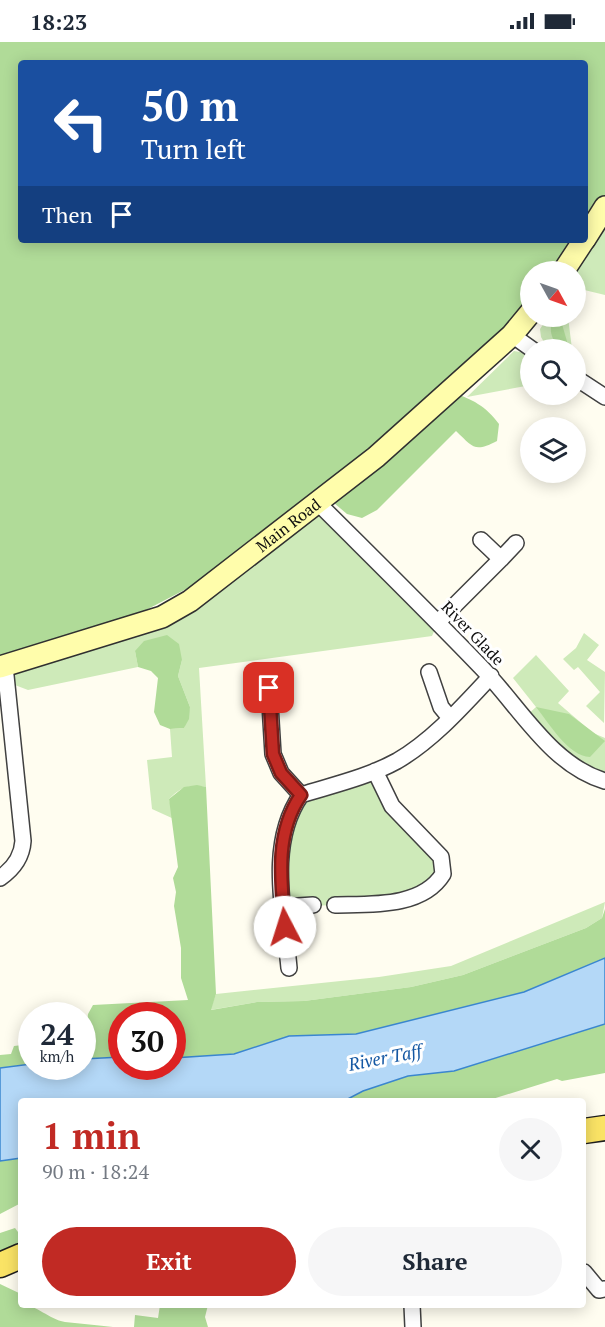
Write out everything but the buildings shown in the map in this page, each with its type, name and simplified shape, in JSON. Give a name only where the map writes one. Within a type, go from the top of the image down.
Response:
[{"type":"main road","points":[[586,1131],[605,1128]]},
{"type":"main road","points":[[0,1265],[18,1257]]},
{"type":"street","points":[[588,235],[605,207]]},
{"type":"street","points":[[571,261],[583,243]]},
{"type":"street","name":"Main Road","points":[[3,667],[162,617],[190,601],[318,504],[437,405],[520,325]]},
{"type":"street","points":[[512,335],[520,341]]},
{"type":"street","points":[[586,385],[605,397]]},
{"type":"street","name":"River Glade","points":[[318,504],[438,622],[564,759],[605,781]]},
{"type":"street","points":[[482,540],[501,559]]},
{"type":"street","points":[[438,622],[516,543]]},
{"type":"street","points":[[0,878],[14,866],[20,856],[23,841],[3,667]]},
{"type":"street","points":[[429,672],[441,707],[450,718]]},
{"type":"street","points":[[289,968],[280,850],[293,805],[301,795],[375,771],[399,760],[450,718],[490,676]]},
{"type":"street","points":[[269,688],[273,754],[281,773],[301,795]]},
{"type":"street","points":[[335,904],[382,903],[413,896],[428,890],[443,874],[441,857],[392,806],[375,771]]},
{"type":"street","points":[[283,907],[313,905]]},
{"type":"street","points":[[586,1274],[599,1290],[605,1289]]},
{"type":"street","points":[[412,1308],[413,1327]]},
{"type":"green space","points":[[0,42],[605,42],[605,200],[588,228],[588,60],[18,60],[18,243],[578,243],[565,261],[520,261],[520,314],[386,443],[192,586],[144,611],[80,636],[0,661]]},
{"type":"green space","points":[[605,227],[605,295],[586,290],[586,261],[582,261]]},
{"type":"green space","points":[[541,327],[569,327],[571,339],[542,339]]},
{"type":"green space","points":[[551,327],[563,327],[566,339],[553,339]]},
{"type":"green space","points":[[514,351],[520,352],[520,387],[467,397]]},
{"type":"green space","points":[[451,392],[466,397],[489,412],[499,424],[497,441],[478,447],[470,444],[456,431],[377,510],[362,518],[347,514],[327,497]]},
{"type":"green space","points":[[318,503],[438,622],[432,636],[199,668],[206,787],[186,787],[169,799],[174,819],[152,809],[147,760],[172,757],[170,729],[184,728],[190,707],[178,676],[182,660],[135,651],[138,667],[28,690],[7,682],[5,666],[130,628]]},
{"type":"green space","points":[[584,633],[599,645],[587,660],[605,672],[604,723],[586,706],[600,692],[578,667],[574,670],[563,659],[576,648]]},
{"type":"green space","points":[[167,635],[179,644],[182,660],[178,676],[190,707],[189,719],[184,728],[170,729],[160,725],[154,712],[158,678],[151,671],[138,667],[135,651],[144,641]]},
{"type":"green space","points":[[536,655],[569,691],[558,703],[593,733],[605,738],[605,781],[594,778],[525,717],[536,707],[513,678]]},
{"type":"green space","points":[[536,707],[569,714],[605,741],[590,757],[582,755],[560,738]]},
{"type":"green space","points":[[375,771],[432,845],[443,874],[428,890],[335,905],[283,907],[293,805]]},
{"type":"green space","points":[[197,785],[206,787],[216,994],[211,1010],[257,1002],[304,1001],[411,987],[463,975],[586,928],[602,918],[605,909],[605,958],[524,992],[356,1034],[289,1036],[234,1054],[186,1057],[186,1002],[150,1002],[188,1000],[181,978],[181,948],[174,906],[176,892],[173,878],[178,867],[169,799],[184,787]]},
{"type":"green space","points":[[605,902],[602,918],[586,928],[463,975],[411,987],[304,1001],[257,1002],[210,1010],[216,994],[379,977],[451,966]]},
{"type":"green space","points":[[108,1004],[108,1058],[96,1058],[96,1005]]},
{"type":"green space","points":[[605,1024],[605,1073],[562,1081],[557,1079],[496,1098],[350,1098],[363,1091],[408,1076],[454,1071]]},
{"type":"green space","points":[[14,1046],[18,1046],[18,1066],[0,1068],[0,1055],[11,1054]]},
{"type":"green space","points":[[18,1158],[18,1205],[0,1214],[0,1161]]},
{"type":"green space","points":[[15,1228],[18,1232],[18,1249],[0,1257],[0,1233]]},
{"type":"green space","points":[[0,1284],[18,1293],[18,1308],[35,1308],[65,1322],[113,1327],[0,1327]]},
{"type":"green space","points":[[160,1308],[207,1308],[205,1317],[208,1327],[134,1327],[135,1315],[158,1318]]},
{"type":"water","name":"River Taff","points":[[605,958],[605,1024],[454,1071],[408,1076],[363,1091],[350,1098],[18,1098],[18,1158],[0,1161],[0,1068],[18,1066],[18,1080],[96,1080],[96,1058],[108,1058],[108,1080],[186,1080],[186,1057],[234,1054],[289,1036],[356,1034],[524,992]]},
{"type":"route","points":[[269,688],[273,754],[281,773],[301,795],[293,805],[280,850],[285,927]]}]
